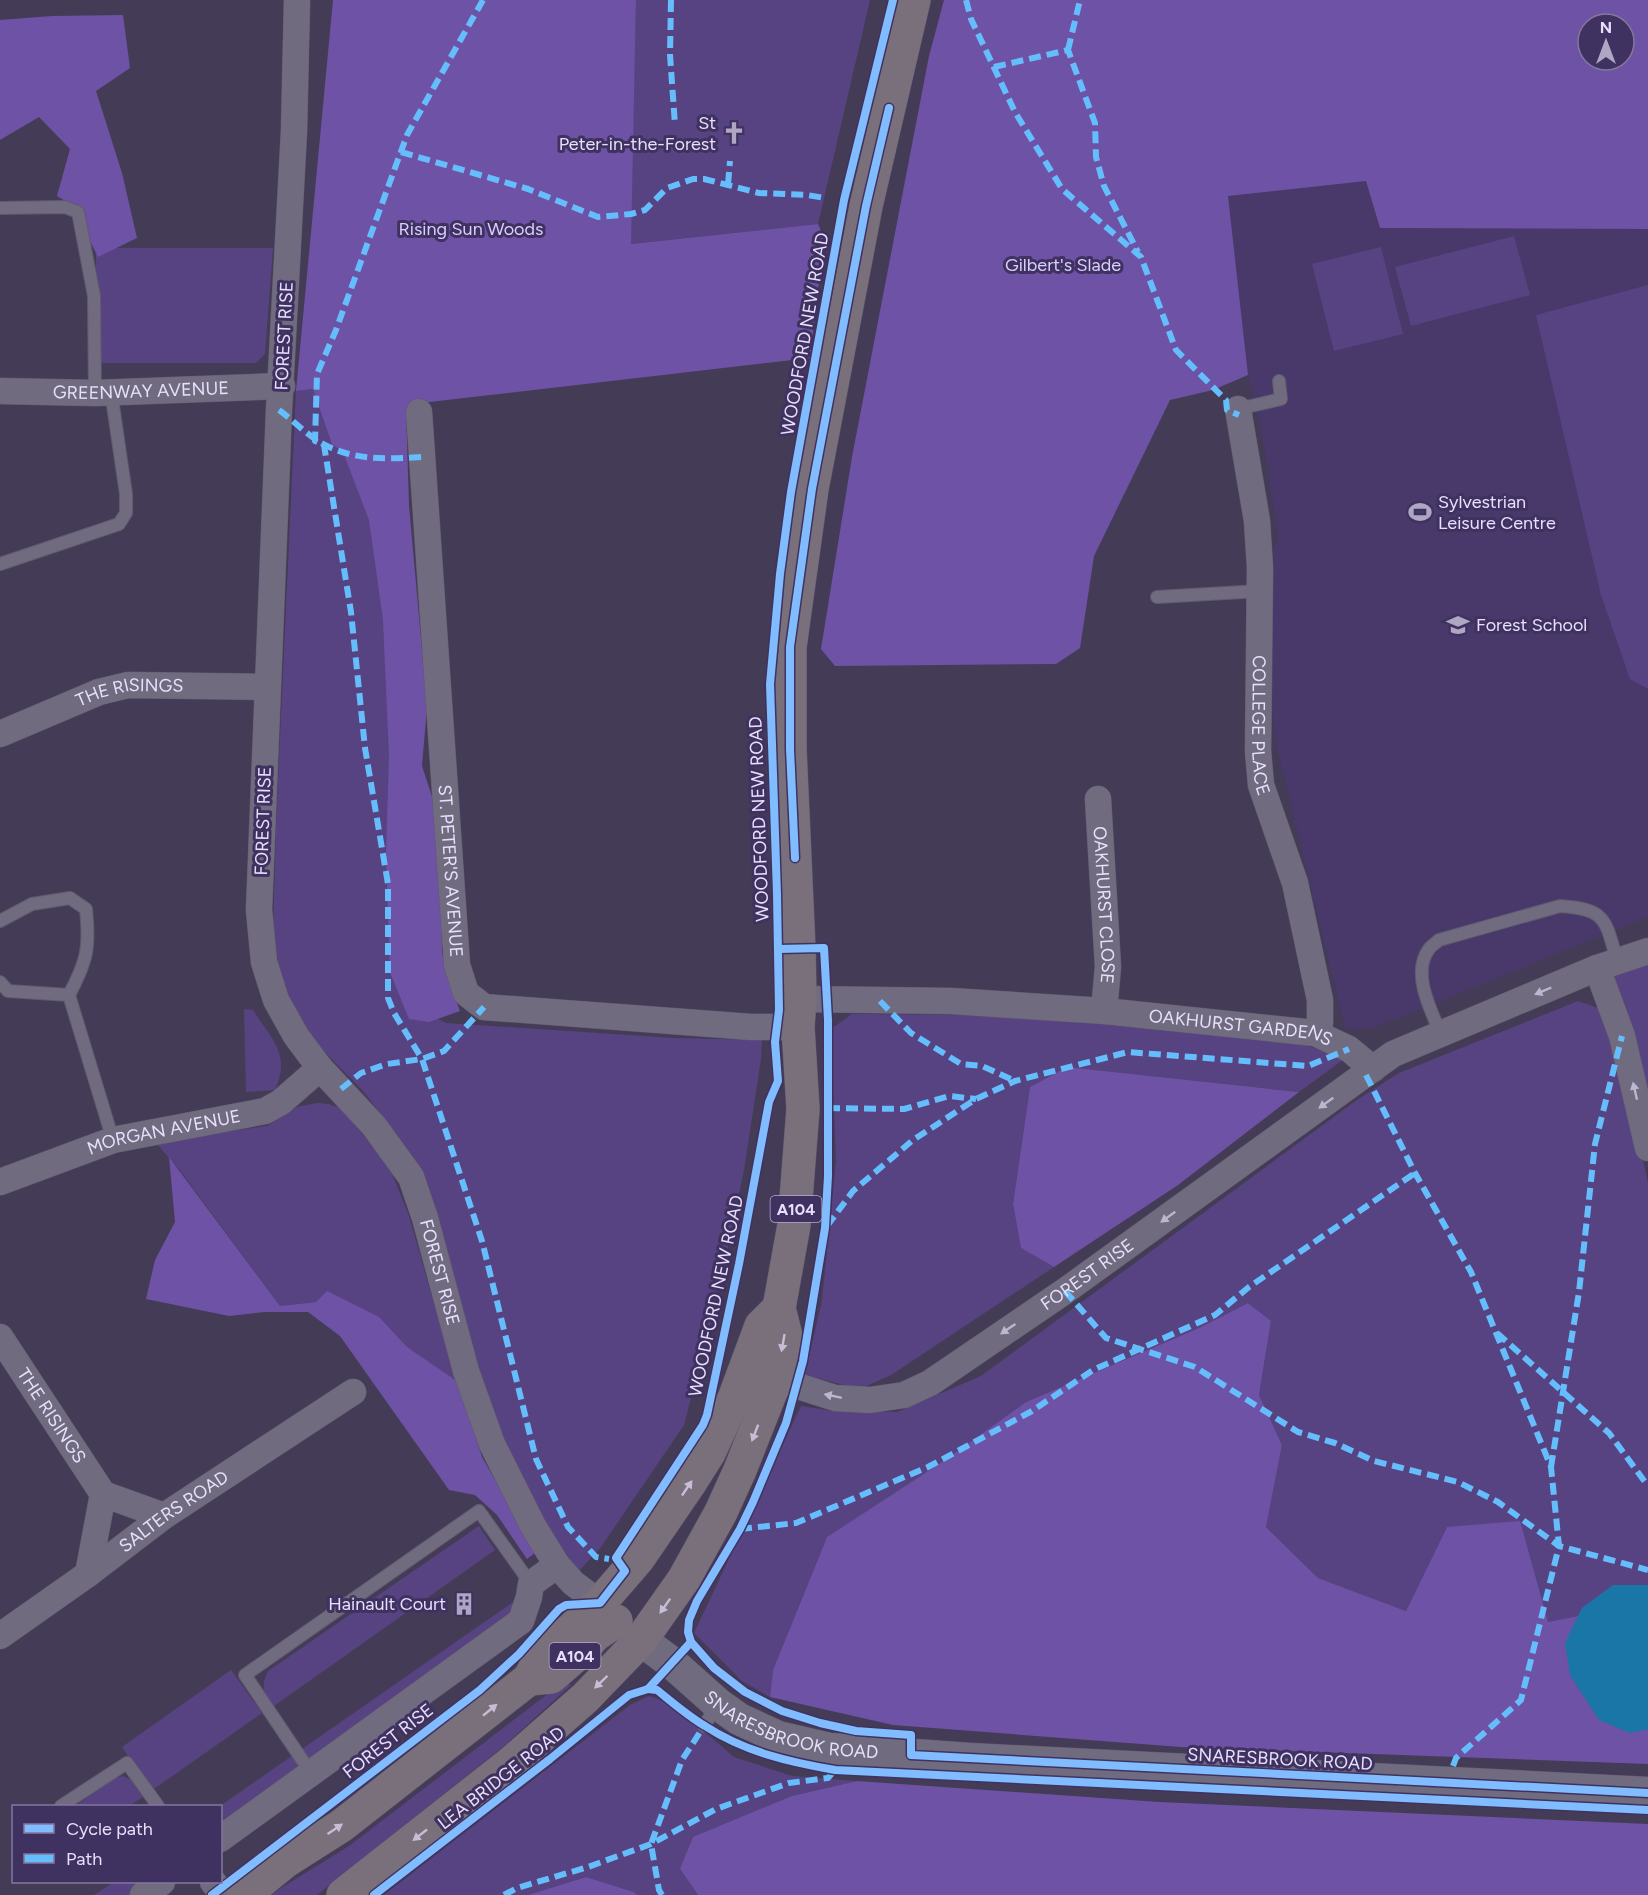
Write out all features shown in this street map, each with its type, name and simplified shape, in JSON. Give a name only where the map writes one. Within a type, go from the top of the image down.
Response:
[{"type":"main road","name":"WOODFORD NEW ROAD","points":[[619,1621],[684,1579],[741,1470],[776,1378],[786,1336],[779,1308],[794,1226],[803,1109],[791,773],[790,647],[820,444],[866,206],[914,0]]},
{"type":"main road","name":"WOODFORD NEW ROAD","points":[[619,1621],[638,1559],[709,1453],[735,1396],[761,1326],[779,1308]]},
{"type":"main road","name":"A104","points":[[244,1895],[286,1861],[341,1826],[529,1679],[551,1677],[581,1651],[595,1635],[619,1621]]},
{"type":"main road","name":"LEA BRIDGE ROAD","points":[[343,1895],[512,1762],[585,1698],[619,1621]]},
{"type":"street","name":"FOREST RISE","points":[[297,0],[294,131],[267,687],[259,910],[264,962],[276,1000],[296,1036],[320,1068],[374,1126],[411,1177],[425,1218],[466,1371],[492,1444],[533,1526],[557,1565],[573,1583],[619,1621]]},
{"type":"street","name":"GREENWAY AVENUE","points":[[0,391],[103,392],[282,386]]},
{"type":"street","name":"COLLEGE PLACE","points":[[1238,409],[1257,521],[1260,591],[1258,751],[1261,785],[1296,883],[1320,1000],[1320,1023],[1315,1033]]},
{"type":"street","name":"ST. PETER'S AVENUE","points":[[419,412],[457,965],[466,993],[484,1007],[751,1027],[799,1013]]},
{"type":"street","name":"THE RISINGS","points":[[0,734],[99,692],[128,685],[267,687]]},
{"type":"street","name":"OAKHURST CLOSE","points":[[1098,799],[1108,967],[1104,1011]]},
{"type":"street","points":[[1373,1069],[1393,1054],[1607,964],[1648,951]]},
{"type":"street","points":[[1607,964],[1648,1148]]},
{"type":"street","name":"OAKHURST GARDENS","points":[[799,1013],[951,1001],[1104,1011],[1315,1033],[1349,1049],[1373,1069]]},
{"type":"street","name":"MORGAN AVENUE","points":[[0,1182],[113,1140],[265,1111],[281,1102],[320,1068]]},
{"type":"street","name":"FOREST RISE","points":[[776,1378],[835,1398],[870,1400],[904,1395],[930,1383],[1065,1291],[1373,1069]]},
{"type":"street","name":"THE RISINGS","points":[[0,1337],[103,1494]]},
{"type":"street","name":"SALTERS ROAD","points":[[0,1636],[88,1574],[164,1516],[353,1392]]},
{"type":"street","points":[[88,1574],[103,1494],[164,1516]]},
{"type":"street","points":[[531,1584],[557,1565]]},
{"type":"street","name":"FOREST RISE","points":[[222,1838],[521,1621],[531,1584]]},
{"type":"street","name":"SNARESBROOK ROAD","points":[[619,1621],[672,1663],[711,1715],[739,1719],[778,1737],[830,1749],[970,1759],[1648,1793]]},
{"type":"street","points":[[143,1895],[159,1883]]},
{"type":"street","points":[[215,1883],[224,1895]]},
{"type":"lane","points":[[0,208],[65,207],[78,212],[94,296],[103,392],[126,494],[126,513],[119,524],[0,564]]},
{"type":"lane","points":[[1238,409],[1281,399],[1279,381]]},
{"type":"lane","points":[[1158,597],[1260,591]]},
{"type":"lane","points":[[0,921],[32,904],[70,898],[86,909],[89,938],[82,969],[69,995],[113,1140]]},
{"type":"lane","points":[[1441,1034],[1423,986],[1422,965],[1428,950],[1439,940],[1560,906],[1579,907],[1594,912],[1605,921],[1607,964]]},
{"type":"lane","points":[[0,982],[8,991],[69,995]]},
{"type":"lane","points":[[311,1773],[245,1675],[479,1511],[531,1584]]},
{"type":"lane","points":[[62,1805],[127,1762],[157,1805]]},
{"type":"shaded area","points":[[636,0],[870,0],[818,224],[630,244]]},
{"type":"shaded area","name":"Forest School","points":[[1366,181],[1380,228],[1648,229],[1648,917],[1374,1028],[1345,1028],[1277,747],[1265,652],[1272,552],[1279,539],[1259,417],[1248,375],[1228,196]]},
{"type":"shaded area","points":[[1514,236],[1530,295],[1411,326],[1395,267]]},
{"type":"shaded area","points":[[1381,247],[1403,334],[1334,351],[1312,264]]},
{"type":"shaded area","points":[[96,248],[273,248],[265,354],[256,363],[96,363]]},
{"type":"shaded area","points":[[1648,285],[1648,689],[1630,679],[1601,595],[1536,315]]},
{"type":"shaded area","points":[[396,378],[421,1010],[446,1023],[674,1038],[762,1040],[744,1170],[718,1294],[684,1425],[601,1547],[578,1572],[541,1521],[502,1434],[475,1363],[418,1170],[398,1136],[363,1091],[307,1034],[286,997],[273,932],[296,391]]},
{"type":"shaded area","points":[[1648,951],[1648,1148],[1597,968]]},
{"type":"shaded area","points":[[1578,1001],[1601,1009],[1615,1030],[1648,1183],[1648,1602],[1548,1622],[1447,1527],[1406,1611],[1318,1578],[1266,1527],[1282,1445],[1259,1395],[1271,1321],[1248,1303],[1199,1328],[1026,1402],[945,1460],[827,1537],[773,1670],[770,1697],[742,1681],[694,1633],[801,1406],[832,1411],[897,1412],[981,1376],[1357,1100],[1399,1073]]},
{"type":"shaded area","points":[[244,1009],[253,1010],[277,1048],[281,1067],[275,1090],[246,1092]]},
{"type":"shaded area","points":[[852,1014],[1010,1015],[1306,1045],[1344,1059],[1299,1092],[1067,1067],[1030,1087],[1013,1204],[1021,1248],[1054,1267],[891,1375],[860,1389],[805,1375],[822,1300],[836,1161],[831,1029]]},
{"type":"shaded area","points":[[317,1103],[340,1108],[385,1160],[391,1171],[409,1216],[447,1349],[482,1457],[340,1336],[316,1302],[280,1306],[179,1169],[155,1142],[267,1126],[297,1107]]},
{"type":"shaded area","points":[[479,1526],[495,1550],[271,1708],[264,1690],[264,1680],[268,1671]]},
{"type":"shaded area","points":[[526,1593],[521,1621],[222,1838],[221,1805]]},
{"type":"shaded area","points":[[231,1670],[262,1713],[151,1791],[122,1747]]},
{"type":"shaded area","points":[[566,1680],[571,1685],[504,1746],[317,1895],[270,1895],[349,1846]]},
{"type":"shaded area","points":[[649,1696],[672,1704],[734,1757],[792,1776],[857,1781],[792,1796],[680,1869],[698,1895],[637,1895],[634,1892],[586,1877],[528,1895],[384,1895],[630,1705]]},
{"type":"shaded area","points":[[123,1776],[131,1780],[143,1797],[131,1805],[76,1805],[114,1779]]},
{"type":"shaded area","points":[[112,1883],[161,1883],[143,1895],[94,1895]]},
{"type":"green space","name":"Rising Sun Woods","points":[[333,0],[636,0],[631,244],[818,224],[824,238],[810,358],[412,404],[406,409],[409,505],[427,707],[422,766],[440,821],[442,952],[460,1011],[429,1022],[409,1019],[390,972],[386,856],[389,756],[383,620],[369,520],[343,452],[332,444],[313,389],[296,391]]},
{"type":"green space","name":"Gilbert's Slade","points":[[944,0],[1648,0],[1648,229],[1380,228],[1366,181],[1228,196],[1248,375],[1213,390],[1170,400],[1094,556],[1080,648],[1056,664],[835,666],[821,649],[852,457],[929,56]]},
{"type":"green space","points":[[123,15],[130,68],[96,91],[122,173],[137,238],[98,257],[86,233],[79,209],[57,196],[70,149],[39,117],[0,140],[0,20],[52,16]]},
{"type":"green space","points":[[1067,1067],[1299,1092],[1178,1185],[1054,1267],[1021,1248],[1013,1204],[1030,1087]]},
{"type":"green space","points":[[169,1157],[280,1306],[316,1302],[327,1291],[379,1317],[407,1347],[455,1380],[482,1457],[536,1552],[527,1559],[497,1515],[475,1495],[449,1490],[340,1336],[308,1312],[264,1312],[229,1316],[146,1299],[155,1260],[175,1222]]},
{"type":"green space","points":[[1248,1303],[1271,1321],[1259,1395],[1282,1445],[1266,1527],[1318,1578],[1406,1611],[1447,1527],[1520,1521],[1548,1622],[1648,1602],[1648,1764],[1181,1747],[893,1725],[770,1697],[773,1670],[827,1537],[945,1460],[1026,1402],[1199,1328]]},
{"type":"green space","points":[[857,1781],[1159,1802],[1648,1824],[1648,1895],[698,1895],[680,1869],[693,1837],[792,1796]]},
{"type":"green space","points":[[586,1877],[634,1892],[637,1895],[528,1895]]},
{"type":"water","points":[[1613,1585],[1648,1585],[1648,1729],[1630,1733],[1599,1720],[1570,1675],[1565,1643],[1582,1608]]},
{"type":"marked path","points":[[483,0],[407,135],[336,330],[317,374],[315,441],[324,445],[351,612],[365,748],[388,884],[388,998],[394,1013],[422,1059],[482,1241],[536,1459],[568,1527],[596,1557],[609,1559]]},
{"type":"marked path","points":[[671,0],[670,55],[675,125]]},
{"type":"marked path","points":[[966,0],[971,19],[1015,112],[1062,189],[1141,257],[1176,350],[1226,400],[1227,410],[1239,415]]},
{"type":"marked path","points":[[1068,50],[1080,0]]},
{"type":"marked path","points":[[994,67],[1068,50],[1095,123],[1096,157],[1104,186],[1138,252]]},
{"type":"marked path","points":[[401,152],[528,189],[598,217],[631,214],[645,210],[667,188],[693,179],[704,179],[759,193],[825,198]]},
{"type":"marked path","points":[[728,184],[730,161]]},
{"type":"marked path","points":[[279,410],[313,438],[349,454],[373,458],[422,457]]},
{"type":"marked path","points":[[880,1001],[911,1033],[961,1064],[982,1066],[1015,1081]]},
{"type":"marked path","points":[[341,1089],[361,1073],[387,1064],[422,1059],[444,1051],[484,1007]]},
{"type":"marked path","points":[[1551,1467],[1579,1292],[1595,1144],[1622,1036]]},
{"type":"marked path","points":[[827,1226],[853,1191],[913,1140],[976,1099],[1015,1081],[1128,1052],[1308,1066],[1349,1049]]},
{"type":"marked path","points":[[1366,1075],[1415,1173],[1471,1272],[1551,1467],[1559,1546],[1521,1700],[1456,1758],[1453,1766]]},
{"type":"marked path","points":[[828,1108],[904,1109],[949,1096],[976,1099]]},
{"type":"marked path","points":[[740,1529],[796,1523],[928,1467],[1032,1411],[1093,1370],[1215,1315],[1249,1287],[1415,1173]]},
{"type":"marked path","points":[[1065,1291],[1106,1338],[1195,1367],[1298,1432],[1335,1443],[1374,1461],[1458,1482],[1498,1502],[1559,1546],[1648,1570]]},
{"type":"marked path","points":[[1497,1333],[1609,1433],[1648,1486]]},
{"type":"marked path","points":[[662,1895],[659,1890],[651,1844],[682,1760],[704,1726]]},
{"type":"marked path","points":[[504,1895],[517,1888],[588,1867],[651,1844],[716,1809],[789,1783],[828,1778],[835,1770]]},
{"type":"cycle path","points":[[212,1895],[480,1690],[519,1654],[559,1609],[566,1605],[600,1603],[625,1571],[616,1558],[703,1425],[707,1415],[739,1264],[769,1102],[778,1081],[775,1042],[779,1010],[777,894],[770,684],[780,574],[791,492],[844,200],[893,0]]},
{"type":"cycle path","points":[[795,858],[790,749],[790,647],[812,489],[866,206],[889,108]]},
{"type":"cycle path","points":[[778,949],[824,948],[828,1020],[828,1176],[825,1228],[803,1361],[786,1423],[740,1529],[697,1601],[689,1620],[688,1632],[691,1642],[714,1668],[745,1692],[782,1711],[856,1731],[911,1735],[911,1755],[1648,1793]]},
{"type":"cycle path","points":[[374,1895],[629,1695],[648,1689],[691,1642]]},
{"type":"cycle path","points":[[648,1689],[657,1690],[699,1722],[736,1743],[784,1759],[835,1770],[1648,1810]]},
{"type":"place","name":"St Peter-in-the-Forest","points":[[734,133]]},
{"type":"place","name":"Sylvestrian Leisure Centre","points":[[1420,512]]},
{"type":"place","name":"Forest School","points":[[1458,625]]},
{"type":"place","name":"Hainault Court","points":[[464,1604]]}]
